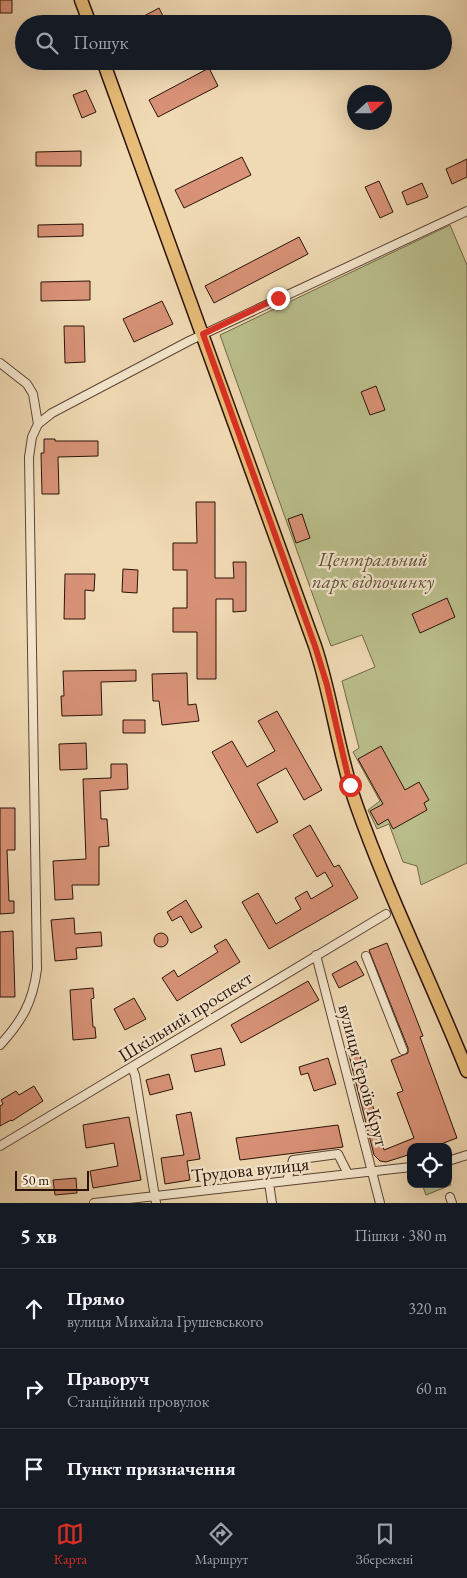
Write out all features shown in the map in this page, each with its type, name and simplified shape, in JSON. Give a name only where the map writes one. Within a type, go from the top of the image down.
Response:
[{"type":"main road","points":[[81,0],[87,15]]},
{"type":"main road","points":[[106,70],[317,652],[355,802],[394,900],[467,1071]]},
{"type":"street","points":[[0,1046],[14,1031],[28,1008],[37,969],[29,458],[32,437],[38,424],[52,413],[203,334],[467,211]]},
{"type":"street","points":[[0,363],[27,384],[32,394],[38,424]]},
{"type":"street","name":"Шкільний проспект","points":[[0,1146],[386,914]]},
{"type":"street","name":"вулиця Героїв Крут","points":[[316,955],[380,1203]]},
{"type":"street","points":[[366,956],[403,1050]]},
{"type":"street","points":[[132,1068],[156,1200]]},
{"type":"street","points":[[287,1181],[293,1160],[338,1154],[348,1174]]},
{"type":"street","points":[[452,1160],[467,1155]]},
{"type":"street","name":"Трудова вулиця","points":[[94,1203],[156,1200],[269,1183],[407,1168]]},
{"type":"street","points":[[269,1183],[272,1203]]},
{"type":"green space","name":"Центральний парк відпочинку","points":[[450,225],[467,265],[467,863],[421,885],[417,866],[403,862],[389,824],[377,829],[368,810],[380,801],[353,752],[359,748],[342,681],[375,667],[362,635],[331,646],[220,335]]},
{"type":"green space","points":[[423,1188],[444,1188],[426,1195]]},
{"type":"building","points":[[0,0],[12,0],[12,13],[0,13]]},
{"type":"building","points":[[159,8],[162,15],[146,15]]},
{"type":"building","points":[[205,70],[210,70],[218,86],[158,117],[149,100]]},
{"type":"building","points":[[86,90],[96,112],[82,118],[73,95]]},
{"type":"building","points":[[81,151],[81,166],[36,166],[36,152]]},
{"type":"building","points":[[242,157],[251,175],[184,208],[175,190]]},
{"type":"building","points":[[467,159],[467,177],[452,184],[446,169]]},
{"type":"building","points":[[379,181],[393,212],[380,218],[365,187]]},
{"type":"building","points":[[422,183],[428,197],[407,205],[402,192]]},
{"type":"building","points":[[83,224],[83,236],[38,237],[38,225]]},
{"type":"building","points":[[299,237],[308,254],[214,303],[205,286]]},
{"type":"building","points":[[90,281],[90,300],[41,301],[41,282]]},
{"type":"building","points":[[162,301],[173,324],[134,342],[123,319]]},
{"type":"building","points":[[64,326],[84,326],[85,362],[65,363]]},
{"type":"building","points":[[376,386],[385,410],[370,415],[361,392]]},
{"type":"building","points":[[44,439],[55,439],[55,441],[98,441],[98,456],[58,457],[59,494],[42,494],[41,453],[44,453]]},
{"type":"building","points":[[196,502],[215,502],[215,578],[234,578],[233,562],[246,562],[246,611],[233,612],[233,599],[216,599],[216,679],[197,679],[197,632],[173,632],[173,608],[187,608],[187,570],[173,570],[173,543],[197,543]]},
{"type":"building","points":[[302,514],[310,538],[296,543],[288,519]]},
{"type":"building","points":[[123,569],[138,570],[137,593],[122,592]]},
{"type":"building","points":[[65,574],[95,574],[94,591],[85,590],[85,619],[64,619]]},
{"type":"building","points":[[447,598],[455,617],[420,633],[412,614]]},
{"type":"building","points":[[136,670],[136,681],[101,682],[102,715],[62,716],[61,696],[64,696],[63,671]]},
{"type":"building","points":[[187,673],[188,705],[196,704],[199,721],[162,725],[159,701],[153,701],[152,674]]},
{"type":"building","points":[[277,711],[322,790],[304,800],[286,768],[257,784],[278,822],[257,833],[212,752],[232,741],[247,767],[275,751],[258,721]]},
{"type":"building","points":[[123,720],[145,720],[145,733],[123,733]]},
{"type":"building","points":[[86,743],[87,769],[60,770],[59,744]]},
{"type":"building","points":[[381,746],[405,790],[419,782],[429,800],[424,803],[427,810],[393,829],[388,819],[378,825],[370,811],[383,804],[358,759]]},
{"type":"building","points":[[111,764],[127,764],[128,789],[100,791],[101,819],[107,819],[109,846],[99,847],[99,885],[72,885],[73,899],[55,900],[53,861],[86,859],[83,779],[111,778]]},
{"type":"building","points":[[0,808],[15,808],[15,850],[7,850],[9,901],[14,901],[14,913],[0,914]]},
{"type":"building","points":[[310,825],[334,867],[339,865],[358,898],[269,949],[242,902],[258,893],[276,924],[301,909],[295,898],[307,891],[311,899],[333,886],[325,872],[317,877],[293,835]]},
{"type":"building","points":[[186,900],[202,927],[191,933],[181,916],[172,921],[167,912]]},
{"type":"building","points":[[74,918],[75,934],[101,932],[102,946],[76,948],[77,959],[55,961],[51,920]]},
{"type":"building","points":[[13,931],[15,997],[0,997],[0,932]]},
{"type":"building","points":[[158,933],[164,933],[168,940],[164,947],[158,947],[154,943],[154,937]]},
{"type":"building","points":[[226,939],[240,962],[177,1001],[162,978],[174,970],[178,977],[218,952],[214,946]]},
{"type":"building","points":[[387,943],[423,1036],[420,1037],[457,1138],[444,1143],[407,1143],[407,1155],[386,1162],[380,1161],[374,1155],[349,1055],[359,1052],[384,1150],[414,1138],[397,1093],[403,1091],[391,1060],[408,1053],[408,1048],[369,950]]},
{"type":"building","points":[[356,961],[364,975],[339,988],[332,974]]},
{"type":"building","points":[[308,981],[319,1000],[241,1043],[231,1025]]},
{"type":"building","points":[[93,988],[94,998],[91,999],[93,1027],[95,1027],[96,1038],[73,1040],[70,990]]},
{"type":"building","points":[[134,998],[146,1019],[125,1030],[114,1009]]},
{"type":"building","points":[[221,1048],[225,1065],[195,1072],[191,1055]]},
{"type":"building","points":[[328,1058],[336,1084],[314,1091],[308,1073],[301,1075],[299,1067]]},
{"type":"building","points":[[169,1074],[173,1089],[150,1095],[146,1080]]},
{"type":"building","points":[[34,1086],[43,1101],[12,1121],[0,1126],[0,1106],[3,1104],[1,1100],[16,1091],[19,1095]]},
{"type":"building","points":[[191,1112],[200,1159],[187,1161],[190,1180],[165,1184],[161,1158],[184,1155],[176,1115]]},
{"type":"building","points":[[129,1117],[141,1180],[93,1188],[90,1171],[118,1166],[114,1143],[86,1148],[83,1125]]},
{"type":"building","points":[[338,1125],[343,1147],[240,1160],[236,1138]]},
{"type":"building","points":[[76,1178],[77,1193],[55,1195],[53,1180]]},
{"type":"route","points":[[278,298],[203,334],[315,646],[327,685],[350,785]]}]
